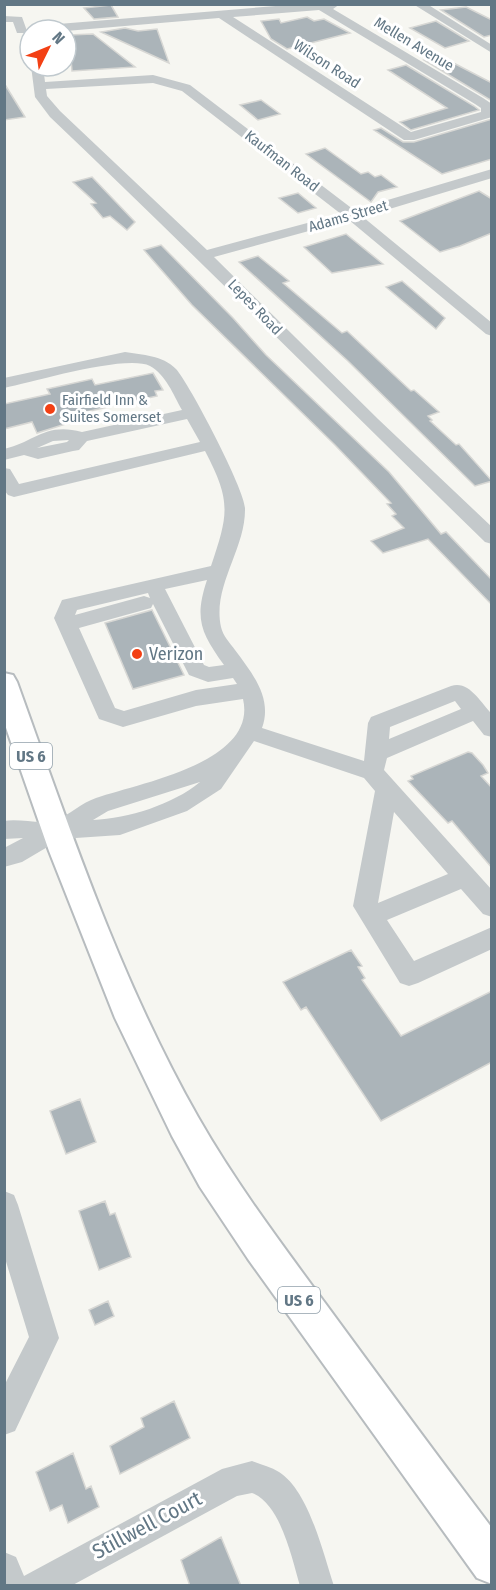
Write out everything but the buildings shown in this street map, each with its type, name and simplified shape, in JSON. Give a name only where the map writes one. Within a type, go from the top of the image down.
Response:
[{"type":"main road","name":"US 6","points":[[4,682],[109,968],[185,1128],[282,1276],[492,1563]]},
{"type":"street","points":[[78,26],[222,14],[249,8],[347,4]]},
{"type":"street","points":[[418,4],[492,50]]},
{"type":"street","name":"Mellen Avenue","points":[[321,6],[479,101],[489,111],[480,118],[416,136]]},
{"type":"street","name":"Wilson Road","points":[[222,14],[401,133],[416,136]]},
{"type":"street","name":"Lepes Road","points":[[38,78],[41,97],[56,114],[204,255],[275,328],[483,519],[492,538]]},
{"type":"street","name":"Kaufman Road","points":[[39,86],[153,79],[177,84],[226,117],[352,215],[492,331]]},
{"type":"street","name":"Adams Street","points":[[204,255],[489,176]]},
{"type":"street","points":[[4,383],[125,357],[143,358],[159,363],[170,373],[230,482],[236,504],[234,525],[211,608],[211,627],[251,690],[258,712],[251,732],[213,783],[194,798],[172,808],[110,828],[4,830]]},
{"type":"street","points":[[4,454],[24,450],[38,454],[74,446],[81,437],[191,413]]},
{"type":"street","points":[[4,473],[14,491],[208,445]]},
{"type":"street","points":[[221,570],[69,605],[64,618],[107,713],[123,719],[196,698],[251,690]]},
{"type":"street","points":[[154,586],[196,670],[207,675],[237,670]]},
{"type":"street","points":[[67,624],[150,602],[164,604]]},
{"type":"street","points":[[379,771],[476,711],[492,729]]},
{"type":"street","points":[[251,732],[379,771],[492,907]]},
{"type":"street","points":[[379,771],[365,906],[409,975],[492,937]]},
{"type":"street","points":[[4,858],[14,855],[58,829]]},
{"type":"street","points":[[371,916],[465,877]]},
{"type":"street","points":[[4,1205],[11,1248],[44,1338],[4,1420]]},
{"type":"street","name":"Stillwell Court","points":[[36,1586],[233,1480],[246,1477],[260,1480],[274,1487],[285,1499],[317,1586]]},
{"type":"street","points":[[4,1569],[11,1586]]},
{"type":"place","name":"Fairfield Inn & Suites Somerset","points":[[50,409]]},
{"type":"place","name":"Verizon","points":[[137,654]]}]
